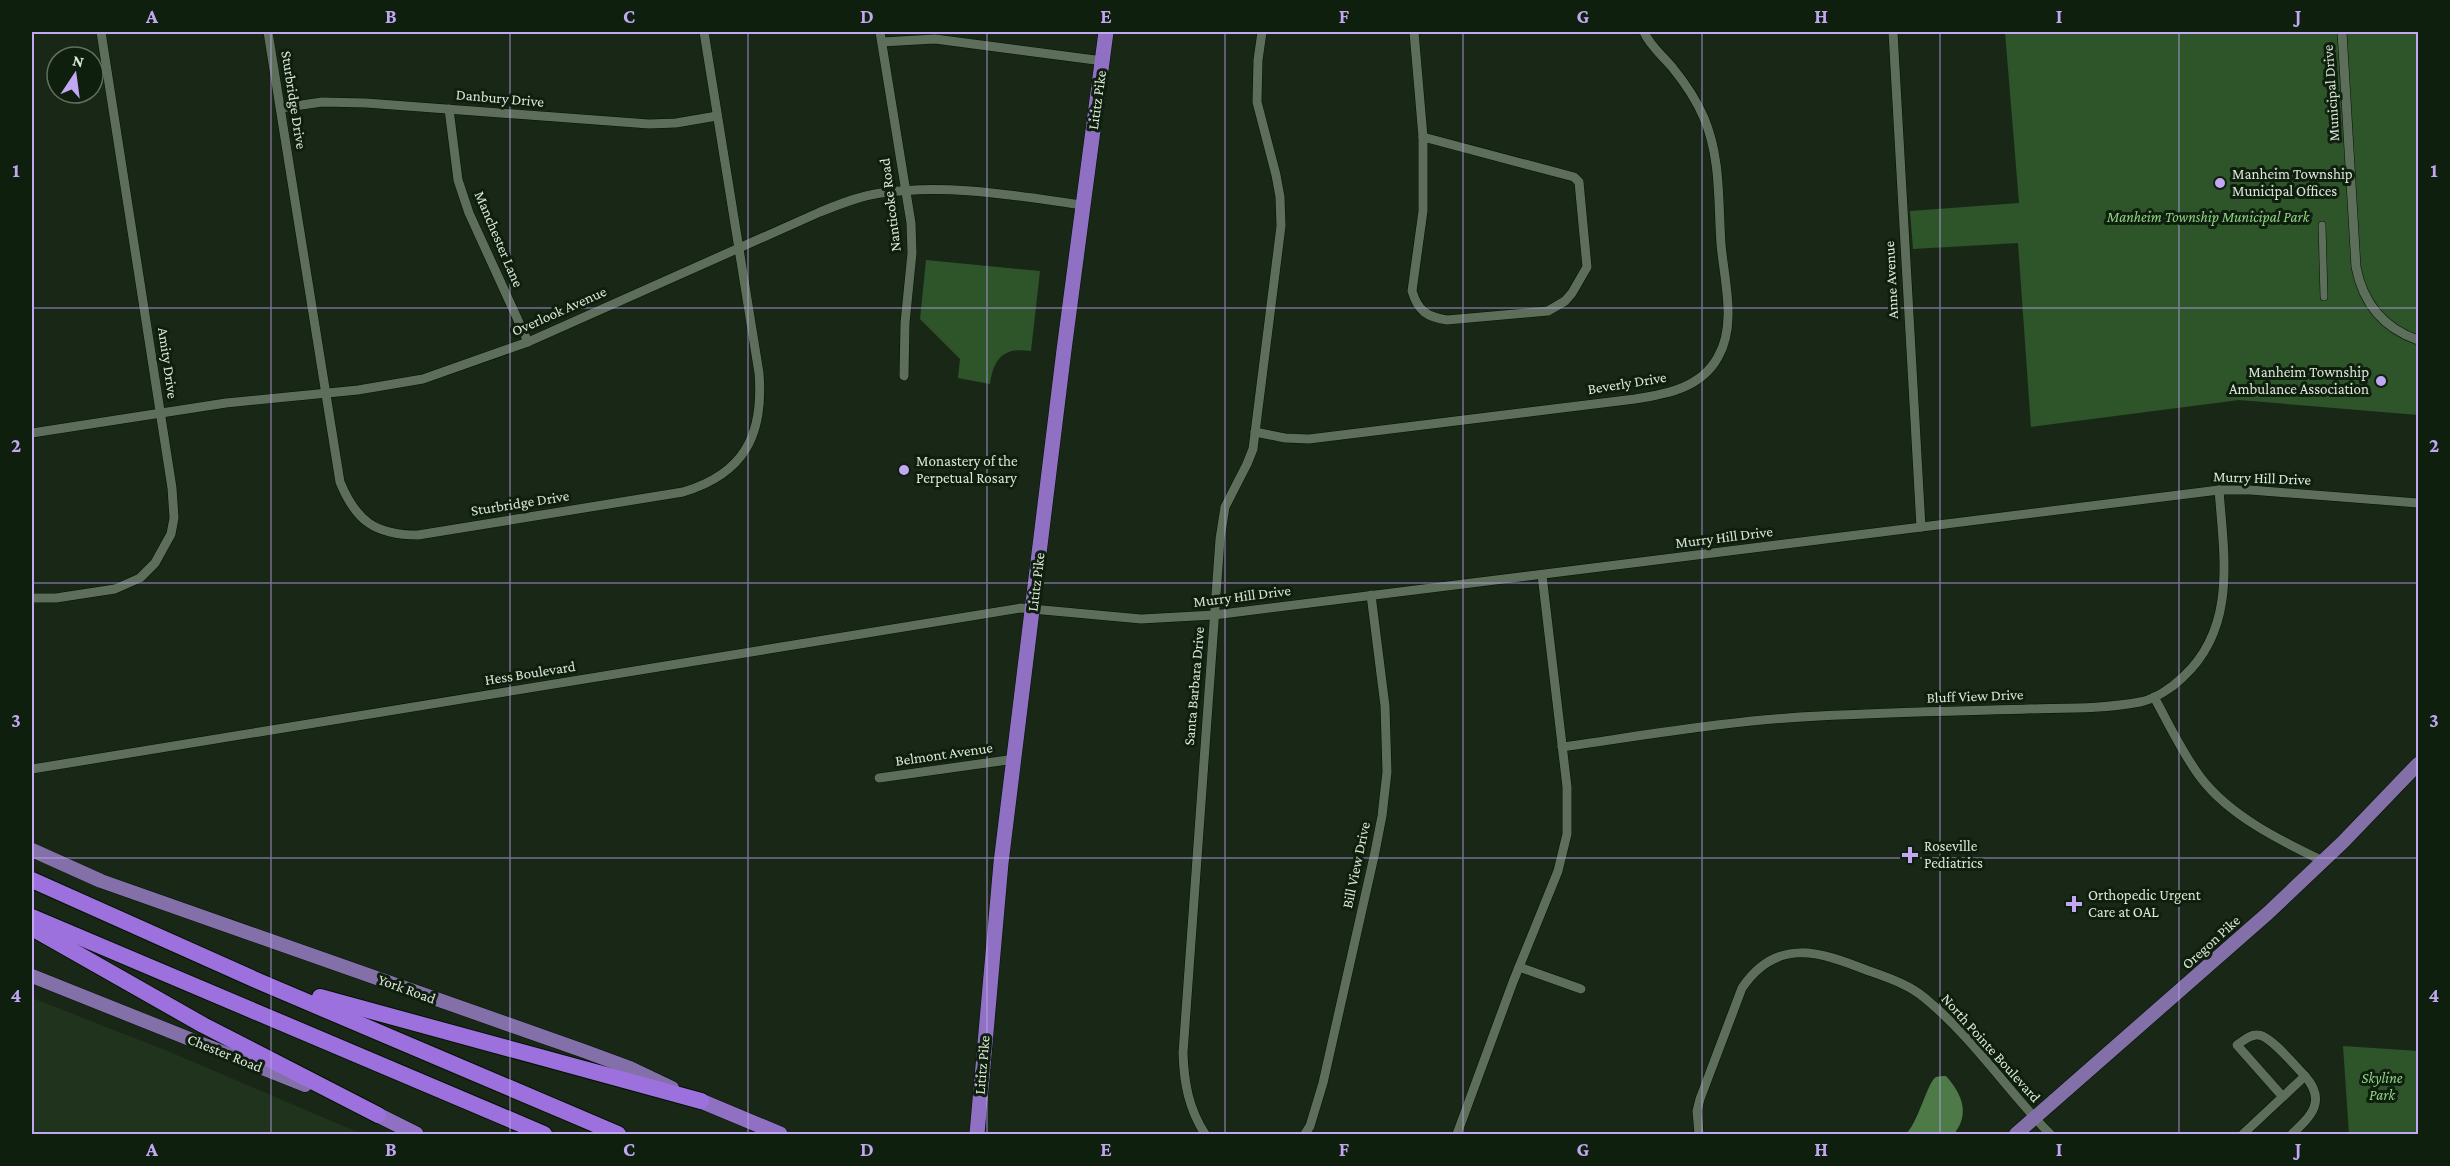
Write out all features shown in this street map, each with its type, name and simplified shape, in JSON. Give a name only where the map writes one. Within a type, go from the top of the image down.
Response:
[{"type":"highway","name":"Lititz Pike","points":[[977,1134],[1001,863],[1106,32]]},
{"type":"highway","points":[[32,880],[258,981],[618,1134]]},
{"type":"highway","points":[[32,917],[544,1134]]},
{"type":"highway","points":[[32,928],[203,1025],[378,1114]]},
{"type":"highway","points":[[258,981],[701,1101]]},
{"type":"highway","name":"York Road","points":[[701,1101],[780,1134]]},
{"type":"highway","points":[[968,1134],[979,1107]]},
{"type":"highway","points":[[979,1107],[984,1134]]},
{"type":"highway","name":"Chester Road","points":[[378,1114],[416,1134]]},
{"type":"main road","name":"Oregon Pike","points":[[2016,1134],[2225,952],[2323,861],[2418,764]]},
{"type":"main road","name":"York Road","points":[[32,850],[101,881],[630,1068],[701,1101]]},
{"type":"main road","name":"Chester Road","points":[[32,976],[378,1114]]},
{"type":"street","name":"Amity Drive","points":[[32,598],[56,598],[116,589],[140,578],[155,563],[166,546],[174,518],[172,489],[101,32]]},
{"type":"street","name":"Sturbridge Drive","points":[[268,32],[337,471],[346,498],[366,522],[390,533],[418,535],[635,501],[704,486],[714,481],[734,464],[754,434],[759,414],[759,373],[704,32]]},
{"type":"street","name":"Santa Barbara Drive","points":[[1205,1134],[1192,1110],[1184,1077],[1183,1053],[1214,615],[1223,513],[1229,495],[1251,456],[1281,226],[1280,197],[1276,175],[1257,102],[1262,32]]},
{"type":"street","points":[[1414,32],[1423,136],[1423,211],[1412,291],[1415,301],[1424,313],[1432,318],[1447,320],[1548,311],[1564,301],[1580,282],[1587,267],[1580,182],[1574,177],[1423,136]]},
{"type":"street","name":"Beverly Drive","points":[[1255,432],[1285,438],[1309,439],[1635,399],[1664,394],[1687,386],[1712,366],[1723,346],[1728,318],[1718,176],[1713,142],[1691,91],[1652,45],[1644,32]]},
{"type":"street","name":"Anne Avenue","points":[[1893,32],[1921,527]]},
{"type":"street","name":"Municipal Drive","points":[[2342,32],[2356,267],[2359,281],[2367,299],[2387,325],[2403,335],[2418,340]]},
{"type":"street","points":[[881,37],[935,39],[1103,61]]},
{"type":"street","name":"Nanticoke Road","points":[[881,37],[906,190],[912,253],[904,376]]},
{"type":"street","name":"Danbury Drive","points":[[281,108],[338,102],[649,124],[717,116]]},
{"type":"street","name":"Manchester Lane","points":[[449,110],[458,180],[469,213],[528,342]]},
{"type":"street","name":"Overlook Avenue","points":[[32,433],[243,400],[324,393],[423,379],[528,342],[854,199],[880,193],[945,189],[980,191],[1083,205]]},
{"type":"street","points":[[2322,225],[2324,297]]},
{"type":"street","name":"Murry Hill Drive","points":[[1033,609],[1141,620],[1214,615],[2219,490],[2281,492],[2418,503]]},
{"type":"street","name":"Bluff View Drive","points":[[1562,747],[1697,728],[1810,716],[2103,707],[2142,702],[2169,688],[2191,670],[2211,643],[2216,631],[2221,613],[2223,587],[2219,490]]},
{"type":"street","points":[[1457,1134],[1519,967],[1558,871],[1567,834],[1567,787],[1542,575]]},
{"type":"street","name":"Bill View Drive","points":[[1305,1134],[1310,1126],[1323,1083],[1382,816],[1387,772],[1387,736],[1371,595]]},
{"type":"street","name":"Hess Boulevard","points":[[32,769],[1002,611],[1033,609]]},
{"type":"street","points":[[2154,697],[2191,764],[2212,790],[2255,824],[2323,861]]},
{"type":"street","name":"Belmont Avenue","points":[[879,778],[1015,759]]},
{"type":"street","name":"North Pointe Boulevard","points":[[1699,1134],[1697,1111],[1700,1099],[1742,988],[1753,974],[1775,959],[1803,952],[1837,958],[1890,979],[1926,999],[1962,1035],[2050,1134]]},
{"type":"street","points":[[1519,967],[1581,989]]},
{"type":"street","points":[[2283,1097],[2237,1045],[2246,1038],[2258,1034],[2267,1038],[2311,1084],[2316,1099],[2311,1116],[2292,1134]]},
{"type":"street","points":[[2243,1134],[2305,1076]]},
{"type":"shaded area","points":[[32,998],[165,1050],[362,1134],[32,1134]]},
{"type":"shaded area","points":[[1946,1076],[1960,1096],[1963,1111],[1954,1134],[1906,1134],[1915,1121],[1933,1080],[1936,1077]]},
{"type":"green space","name":"Manheim Township Municipal Park","points":[[2005,32],[2418,32],[2418,415],[2239,400],[2031,427],[2018,243],[1913,249],[1910,211],[2019,203]]},
{"type":"green space","points":[[926,260],[1040,271],[1031,351],[1013,351],[1002,356],[994,367],[990,384],[958,378],[960,359],[920,319]]},
{"type":"green space","name":"Skyline Park","points":[[2343,1046],[2418,1051],[2418,1134],[2349,1134]]},
{"type":"place","name":"Manheim Township Municipal Offices","points":[[2220,183]]},
{"type":"place","name":"Manheim Township Ambulance Association","points":[[2381,381]]},
{"type":"place","name":"Monastery of the Perpetual Rosary","points":[[904,470]]},
{"type":"place","name":"Roseville Pediatrics","points":[[1910,855]]},
{"type":"place","name":"Orthopedic Urgent Care at OAL","points":[[2074,904]]}]
